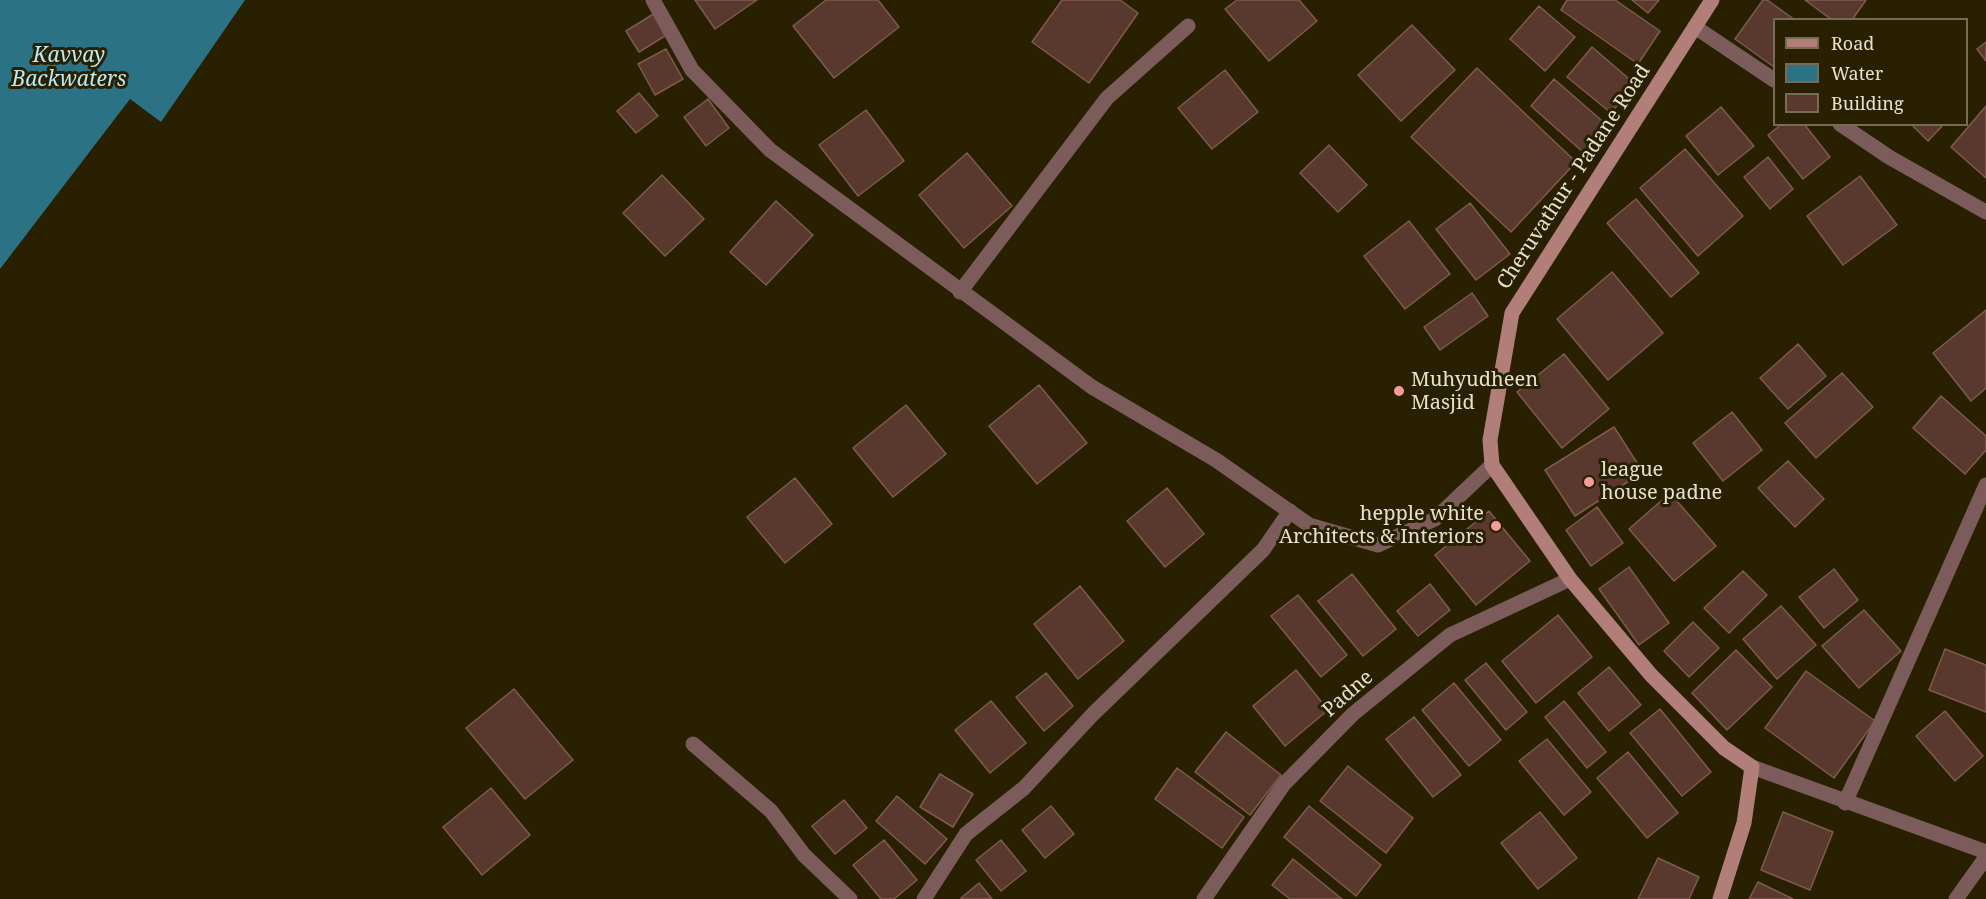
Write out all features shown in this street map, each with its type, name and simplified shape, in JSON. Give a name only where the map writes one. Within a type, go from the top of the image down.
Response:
[{"type":"main road","name":"Cheruvathur - Padane Road","points":[[1492,465],[1490,440],[1512,313],[1712,0]]},
{"type":"main road","points":[[1492,465],[1570,579],[1651,675],[1724,748],[1752,767],[1744,823],[1720,899]]},
{"type":"street","points":[[653,0],[692,70],[770,150],[1092,387],[1216,460],[1309,525],[1378,546],[1435,519],[1492,465]]},
{"type":"street","points":[[960,292],[1107,98],[1188,26]]},
{"type":"street","points":[[1695,27],[1773,79]]},
{"type":"street","points":[[1843,126],[1889,157],[1986,212]]},
{"type":"street","points":[[1845,803],[1986,485]]},
{"type":"street","points":[[924,899],[966,834],[1024,788],[1093,714],[1263,550],[1290,511]]},
{"type":"street","name":"Padne","points":[[1204,899],[1284,784],[1353,714],[1450,635],[1570,579]]},
{"type":"street","points":[[693,744],[771,811],[804,855],[850,899]]},
{"type":"street","points":[[1752,767],[1845,803],[1986,852]]},
{"type":"street","points":[[1956,899],[1986,857]]},
{"type":"water","name":"Kavvay Backwaters","points":[[0,0],[245,0],[161,122],[130,99],[0,269]]},
{"type":"building","points":[[695,0],[757,0],[715,29]]},
{"type":"building","points":[[826,0],[878,0],[899,27],[834,78],[793,26]]},
{"type":"building","points":[[1062,0],[1120,0],[1138,13],[1089,83],[1032,42]]},
{"type":"building","points":[[1237,0],[1299,0],[1317,21],[1269,61],[1225,9]]},
{"type":"building","points":[[1567,0],[1615,0],[1660,31],[1638,64],[1561,10]]},
{"type":"building","points":[[1632,0],[1659,0],[1648,13]]},
{"type":"building","points":[[1763,0],[1767,0],[1792,18],[1773,18],[1773,66],[1735,39]]},
{"type":"building","points":[[1805,0],[1866,0],[1853,18],[1829,18]]},
{"type":"building","points":[[1539,6],[1575,37],[1545,71],[1510,39]]},
{"type":"building","points":[[655,13],[668,34],[639,52],[626,31]]},
{"type":"building","points":[[1412,25],[1455,70],[1401,121],[1358,75]]},
{"type":"building","points":[[1986,42],[1986,61],[1977,49]]},
{"type":"building","points":[[1592,47],[1635,84],[1611,113],[1567,77]]},
{"type":"building","points":[[666,49],[683,79],[655,95],[638,64]]},
{"type":"building","points":[[1477,68],[1576,162],[1511,232],[1411,137]]},
{"type":"building","points":[[1225,70],[1258,112],[1212,149],[1178,108]]},
{"type":"building","points":[[1554,79],[1608,126],[1584,153],[1531,106]]},
{"type":"building","points":[[639,93],[658,116],[636,133],[617,111]]},
{"type":"building","points":[[708,99],[729,128],[706,146],[684,117]]},
{"type":"building","points":[[1986,106],[1986,178],[1951,147]]},
{"type":"building","points":[[1721,107],[1754,146],[1718,175],[1686,136]]},
{"type":"building","points":[[866,110],[904,161],[858,196],[819,145]]},
{"type":"building","points":[[1779,126],[1806,126],[1830,157],[1803,179],[1768,135]]},
{"type":"building","points":[[1913,126],[1942,126],[1928,141]]},
{"type":"building","points":[[1329,145],[1367,185],[1338,212],[1300,173]]},
{"type":"building","points":[[1685,149],[1743,216],[1698,256],[1640,188]]},
{"type":"building","points":[[967,153],[1012,206],[964,248],[919,195]]},
{"type":"building","points":[[1768,157],[1793,189],[1770,209],[1744,177]]},
{"type":"building","points":[[662,175],[704,219],[665,256],[623,213]]},
{"type":"building","points":[[1860,176],[1897,225],[1843,265],[1807,216]]},
{"type":"building","points":[[1636,199],[1699,273],[1671,297],[1607,223]]},
{"type":"building","points":[[776,201],[813,235],[766,285],[730,252]]},
{"type":"building","points":[[1470,203],[1510,254],[1476,280],[1436,229]]},
{"type":"building","points":[[1409,221],[1450,274],[1405,309],[1364,256]]},
{"type":"building","points":[[1612,272],[1663,333],[1608,380],[1557,319]]},
{"type":"building","points":[[1472,293],[1488,316],[1440,350],[1424,327]]},
{"type":"building","points":[[1986,310],[1986,388],[1971,401],[1933,353]]},
{"type":"building","points":[[1798,344],[1826,376],[1788,409],[1760,378]]},
{"type":"building","points":[[1564,354],[1609,409],[1562,448],[1517,392]]},
{"type":"building","points":[[1842,373],[1873,407],[1816,458],[1785,423]]},
{"type":"building","points":[[1039,385],[1087,443],[1037,484],[989,426]]},
{"type":"building","points":[[1941,396],[1986,436],[1986,450],[1965,474],[1913,428]]},
{"type":"building","points":[[906,405],[946,454],[893,497],[853,448]]},
{"type":"building","points":[[1732,412],[1762,450],[1723,481],[1693,443]]},
{"type":"building","points":[[1614,427],[1643,472],[1575,516],[1545,470]]},
{"type":"building","points":[[1788,461],[1824,499],[1795,527],[1758,488]]},
{"type":"building","points":[[795,478],[832,524],[785,563],[747,517]]},
{"type":"building","points":[[1167,488],[1204,534],[1165,567],[1127,521]]},
{"type":"building","points":[[1670,493],[1716,546],[1674,581],[1629,529]]},
{"type":"building","points":[[1597,507],[1623,543],[1591,566],[1566,530]]},
{"type":"building","points":[[1489,511],[1530,561],[1476,605],[1435,555]]},
{"type":"building","points":[[1629,567],[1669,623],[1639,645],[1599,589]]},
{"type":"building","points":[[1834,569],[1858,600],[1824,628],[1799,597]]},
{"type":"building","points":[[1743,571],[1767,595],[1729,633],[1704,608]]},
{"type":"building","points":[[1352,574],[1396,629],[1363,656],[1318,601]]},
{"type":"building","points":[[1430,584],[1450,610],[1418,636],[1397,611]]},
{"type":"building","points":[[1080,586],[1124,641],[1078,679],[1034,624]]},
{"type":"building","points":[[1298,595],[1347,655],[1321,677],[1271,616]]},
{"type":"building","points":[[1781,606],[1816,645],[1777,679],[1743,639]]},
{"type":"building","points":[[1864,610],[1901,651],[1859,688],[1822,646]]},
{"type":"building","points":[[1558,615],[1592,657],[1536,703],[1502,661]]},
{"type":"building","points":[[1693,622],[1719,648],[1689,677],[1664,651]]},
{"type":"building","points":[[1945,649],[1986,665],[1986,712],[1929,690]]},
{"type":"building","points":[[1736,650],[1772,687],[1727,730],[1692,693]]},
{"type":"building","points":[[1486,663],[1527,712],[1506,730],[1465,680]]},
{"type":"building","points":[[1609,667],[1641,705],[1609,731],[1578,693]]},
{"type":"building","points":[[1296,670],[1328,710],[1285,746],[1253,706]]},
{"type":"building","points":[[1806,671],[1875,721],[1834,778],[1765,728]]},
{"type":"building","points":[[1046,673],[1073,706],[1044,731],[1016,697]]},
{"type":"building","points":[[1454,683],[1501,740],[1469,766],[1422,710]]},
{"type":"building","points":[[514,689],[573,760],[525,799],[466,728]]},
{"type":"building","points":[[991,701],[1026,743],[990,773],[955,730]]},
{"type":"building","points":[[1564,701],[1606,752],[1587,768],[1545,717]]},
{"type":"building","points":[[1660,709],[1711,772],[1682,796],[1630,733]]},
{"type":"building","points":[[1945,711],[1983,756],[1955,781],[1916,736]]},
{"type":"building","points":[[1414,717],[1461,775],[1433,797],[1386,739]]},
{"type":"building","points":[[1226,732],[1281,775],[1250,815],[1195,772]]},
{"type":"building","points":[[1547,739],[1591,792],[1564,815],[1519,761]]},
{"type":"building","points":[[1628,752],[1678,813],[1647,838],[1597,778]]},
{"type":"building","points":[[1348,766],[1413,818],[1386,853],[1320,801]]},
{"type":"building","points":[[1177,768],[1244,817],[1222,848],[1155,799]]},
{"type":"building","points":[[940,774],[973,794],[953,827],[920,807]]},
{"type":"building","points":[[491,788],[530,835],[482,875],[443,827]]},
{"type":"building","points":[[897,796],[947,839],[925,864],[876,821]]},
{"type":"building","points":[[844,800],[867,828],[835,854],[812,826]]},
{"type":"building","points":[[1051,806],[1074,834],[1045,858],[1022,830]]},
{"type":"building","points":[[1309,806],[1381,865],[1356,896],[1284,837]]},
{"type":"building","points":[[1540,812],[1577,858],[1538,889],[1501,843]]},
{"type":"building","points":[[1783,812],[1833,832],[1810,890],[1761,870]]},
{"type":"building","points":[[884,840],[917,880],[894,899],[881,899],[853,865]]},
{"type":"building","points":[[1001,840],[1026,871],[1001,891],[976,860]]},
{"type":"building","points":[[1658,858],[1699,877],[1689,899],[1638,899]]},
{"type":"building","points":[[1293,859],[1342,899],[1290,899],[1272,885]]},
{"type":"building","points":[[1758,882],[1793,899],[1749,899]]},
{"type":"building","points":[[979,883],[992,899],[961,899],[961,898]]},
{"type":"place","name":"Muhyudheen Masjid","points":[[1399,391]]},
{"type":"place","name":"league house padne","points":[[1589,482]]},
{"type":"place","name":"hepple white Architects & Interiors","points":[[1496,526]]}]
